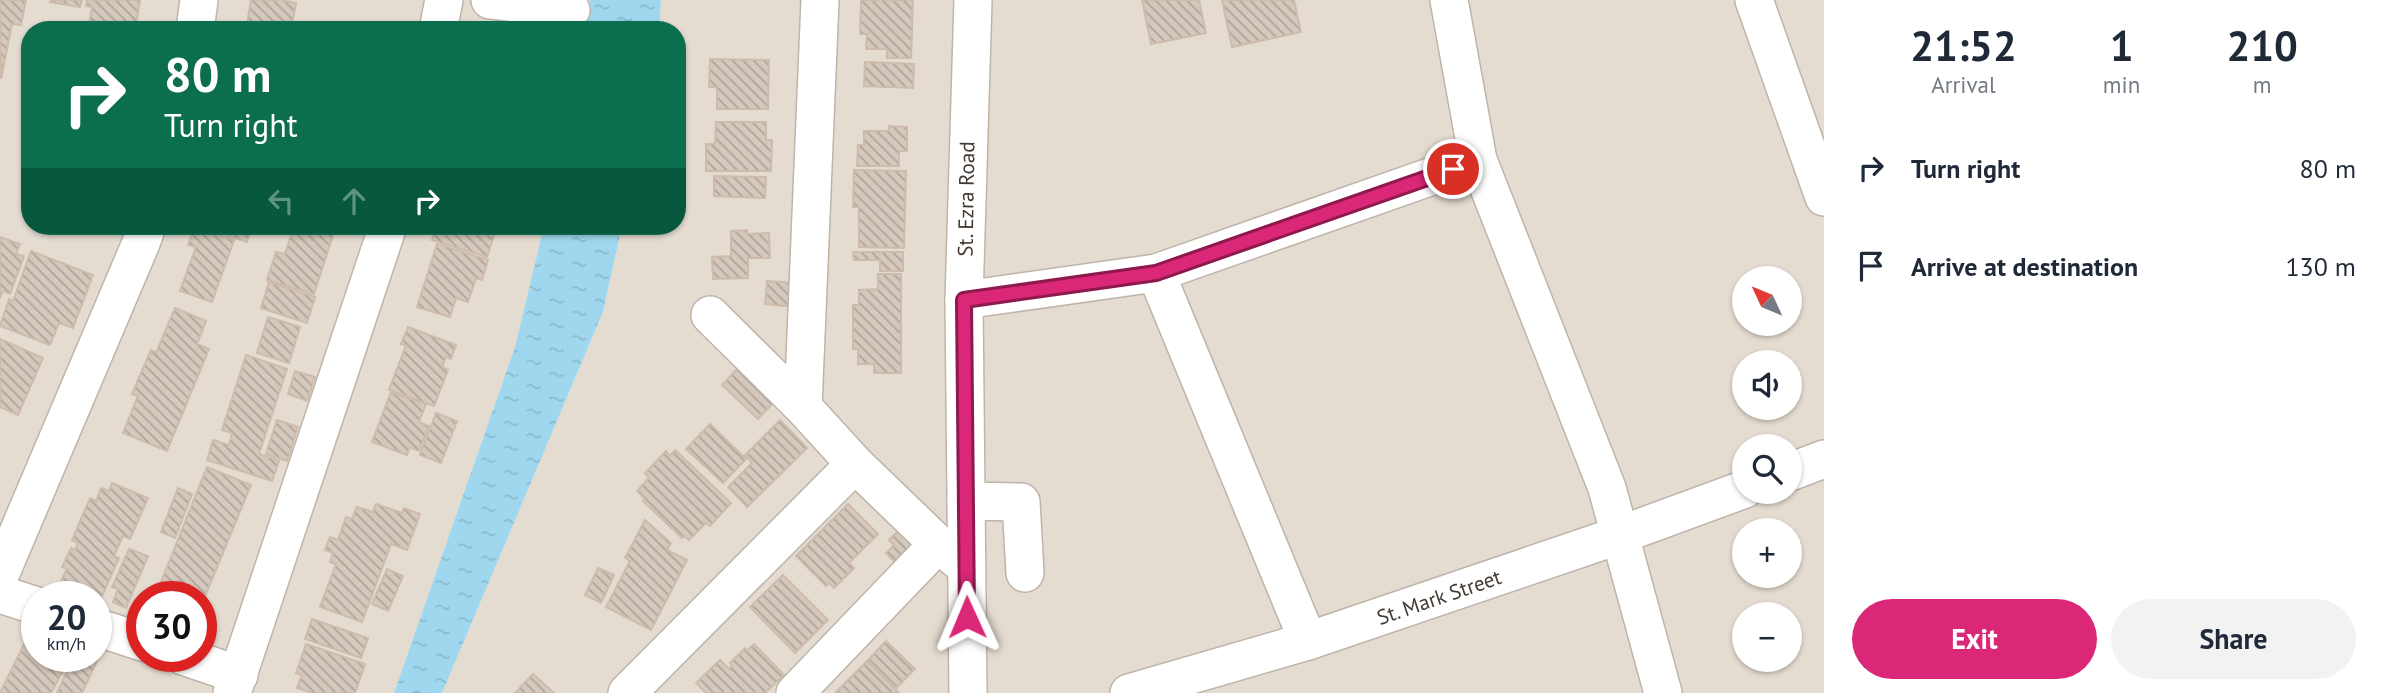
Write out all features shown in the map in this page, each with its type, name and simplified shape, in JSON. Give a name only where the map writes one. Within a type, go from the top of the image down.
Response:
[{"type":"street","points":[[196,21],[199,0]]},
{"type":"street","points":[[440,21],[444,0]]},
{"type":"street","points":[[490,0],[571,10]]},
{"type":"street","points":[[803,407],[820,0]]},
{"type":"street","name":"St. Ezra Road","points":[[968,693],[964,300],[973,0]]},
{"type":"street","points":[[1449,0],[1478,160],[1607,488],[1662,693]]},
{"type":"street","points":[[1754,0],[1824,197]]},
{"type":"street","points":[[964,300],[1156,273],[1478,160]]},
{"type":"street","points":[[0,575],[144,235]]},
{"type":"street","points":[[213,672],[236,684],[385,235]]},
{"type":"street","points":[[1156,273],[1308,641]]},
{"type":"street","points":[[710,315],[803,407],[855,464],[938,544],[966,567]]},
{"type":"street","points":[[1802,467],[1824,459]]},
{"type":"street","points":[[627,693],[855,464]]},
{"type":"street","name":"St. Mark Street","points":[[1129,693],[1308,641],[1620,536],[1732,494]]},
{"type":"street","points":[[966,501],[1021,502],[1025,573]]},
{"type":"street","points":[[796,693],[938,544]]},
{"type":"street","points":[[0,594],[21,601]]},
{"type":"shaded area","points":[[0,0],[590,0],[587,21],[21,21],[21,235],[542,235],[515,347],[394,693],[0,693]]},
{"type":"shaded area","points":[[661,0],[1824,0],[1824,693],[442,693],[603,312],[620,235],[686,235],[686,21],[660,21]]},
{"type":"water","points":[[590,0],[661,0],[660,21],[587,21]]},
{"type":"water","points":[[542,235],[620,235],[603,312],[442,693],[394,693],[515,347]]},
{"type":"building","points":[[0,0],[26,0],[21,25],[12,24],[1,79]]},
{"type":"building","points":[[82,0],[80,7],[50,2]]},
{"type":"building","points":[[87,0],[140,0],[136,21],[90,21],[92,7],[86,6]]},
{"type":"building","points":[[251,0],[296,3],[293,21],[248,21]]},
{"type":"building","points":[[861,0],[913,0],[911,58],[887,58],[887,49],[866,49],[867,34],[860,34]]},
{"type":"building","points":[[1142,0],[1199,0],[1206,33],[1151,44]]},
{"type":"building","points":[[1222,0],[1294,0],[1301,32],[1232,47]]},
{"type":"building","points":[[710,59],[769,60],[768,109],[717,109],[717,87],[709,87]]},
{"type":"building","points":[[865,62],[914,64],[913,88],[864,86]]},
{"type":"building","points":[[716,122],[766,122],[766,140],[772,140],[771,171],[706,171],[706,144],[715,144]]},
{"type":"building","points":[[889,126],[907,127],[907,151],[899,151],[899,166],[857,166],[858,145],[864,145],[864,131],[889,131]]},
{"type":"building","points":[[854,170],[906,171],[904,248],[859,247],[859,207],[853,207]]},
{"type":"building","points":[[714,176],[766,177],[765,198],[714,196]]},
{"type":"building","points":[[747,230],[747,234],[769,233],[770,258],[748,258],[748,278],[713,279],[712,257],[731,256],[731,231]]},
{"type":"building","points":[[191,235],[219,235],[234,240],[212,302],[180,291],[196,247],[188,245]]},
{"type":"building","points":[[226,235],[249,235],[247,242]]},
{"type":"building","points":[[291,235],[333,235],[314,294],[267,280],[276,252],[285,254]]},
{"type":"building","points":[[433,235],[494,235],[487,257],[432,240]]},
{"type":"building","points":[[0,237],[20,244],[16,254],[24,256],[10,294],[3,291],[0,298]]},
{"type":"building","points":[[437,244],[488,260],[482,280],[476,278],[468,302],[456,298],[450,317],[417,307]]},
{"type":"building","points":[[31,251],[93,275],[73,328],[59,323],[50,345],[0,326],[9,299],[13,301]]},
{"type":"building","points":[[853,252],[903,252],[903,271],[880,271],[880,260],[854,260]]},
{"type":"building","points":[[878,274],[901,274],[901,373],[874,373],[874,364],[858,364],[858,349],[853,349],[853,305],[859,305],[859,290],[878,289]]},
{"type":"building","points":[[767,281],[796,283],[794,307],[765,304]]},
{"type":"building","points":[[269,282],[315,297],[307,323],[261,308]]},
{"type":"building","points":[[175,308],[206,321],[197,344],[209,349],[167,451],[123,433],[138,396],[132,394],[151,350],[156,353]]},
{"type":"building","points":[[268,317],[300,327],[289,363],[257,353]]},
{"type":"building","points":[[408,327],[456,345],[451,359],[446,357],[442,367],[448,370],[434,406],[389,390],[406,345],[401,344]]},
{"type":"building","points":[[0,339],[43,358],[18,415],[0,407]]},
{"type":"building","points":[[246,355],[287,369],[259,454],[279,461],[272,481],[207,460],[213,440],[229,445],[232,433],[222,430]]},
{"type":"building","points":[[738,368],[774,402],[758,419],[722,385]]},
{"type":"building","points":[[295,371],[315,377],[307,401],[288,394]]},
{"type":"building","points":[[391,392],[426,404],[419,422],[429,426],[419,451],[410,447],[407,455],[372,442]]},
{"type":"building","points":[[436,413],[457,421],[441,463],[420,455]]},
{"type":"building","points":[[277,420],[298,427],[287,461],[266,454]]},
{"type":"building","points":[[780,420],[807,448],[747,507],[728,487],[752,463],[745,455]]},
{"type":"building","points":[[710,424],[746,459],[723,483],[686,449]]},
{"type":"building","points":[[675,450],[731,503],[710,526],[706,523],[689,540],[684,536],[682,538],[643,501],[645,499],[637,491],[649,478],[645,473],[666,451],[670,456]]},
{"type":"building","points":[[207,467],[251,485],[211,581],[161,581]]},
{"type":"building","points":[[112,483],[148,498],[130,539],[123,536],[114,556],[119,558],[109,581],[61,581],[67,569],[62,567],[71,548],[75,550],[78,543],[72,540],[90,498],[96,501],[101,488],[109,491]]},
{"type":"building","points":[[178,488],[192,494],[175,538],[161,532]]},
{"type":"building","points":[[376,504],[402,513],[404,508],[420,514],[407,550],[391,544],[362,622],[320,607],[336,564],[330,562],[333,553],[325,550],[330,537],[338,540],[346,517],[352,519],[357,507],[373,512]]},
{"type":"building","points":[[848,504],[878,534],[849,563],[854,568],[834,588],[829,583],[826,586],[796,556]]},
{"type":"building","points":[[645,520],[671,543],[667,550],[687,560],[651,630],[606,607],[630,561],[625,558]]},
{"type":"building","points":[[900,529],[919,548],[900,567],[886,553],[894,545],[889,540]]},
{"type":"building","points":[[129,549],[148,556],[137,581],[126,581],[126,608],[113,602],[118,589],[112,587]]},
{"type":"building","points":[[598,568],[614,575],[601,603],[585,595]]},
{"type":"building","points":[[387,569],[403,576],[388,611],[372,604]]},
{"type":"building","points":[[783,575],[828,620],[795,653],[750,607]]},
{"type":"building","points":[[312,619],[368,638],[361,658],[305,639]]},
{"type":"building","points":[[886,641],[915,669],[896,688],[868,660]]},
{"type":"building","points":[[306,644],[365,664],[355,693],[312,693],[297,688],[302,675],[296,673]]},
{"type":"building","points":[[754,644],[784,675],[765,693],[706,693],[696,683],[720,660],[729,669],[732,665],[730,663],[745,648],[747,651]]},
{"type":"building","points":[[21,650],[21,672],[62,672],[51,693],[0,693]]},
{"type":"building","points":[[867,661],[899,693],[835,693]]},
{"type":"building","points":[[67,672],[92,672],[82,693],[57,693]]},
{"type":"building","points":[[533,674],[554,693],[515,693]]},
{"type":"route","points":[[967,617],[964,300],[1156,273],[1453,169]]}]
